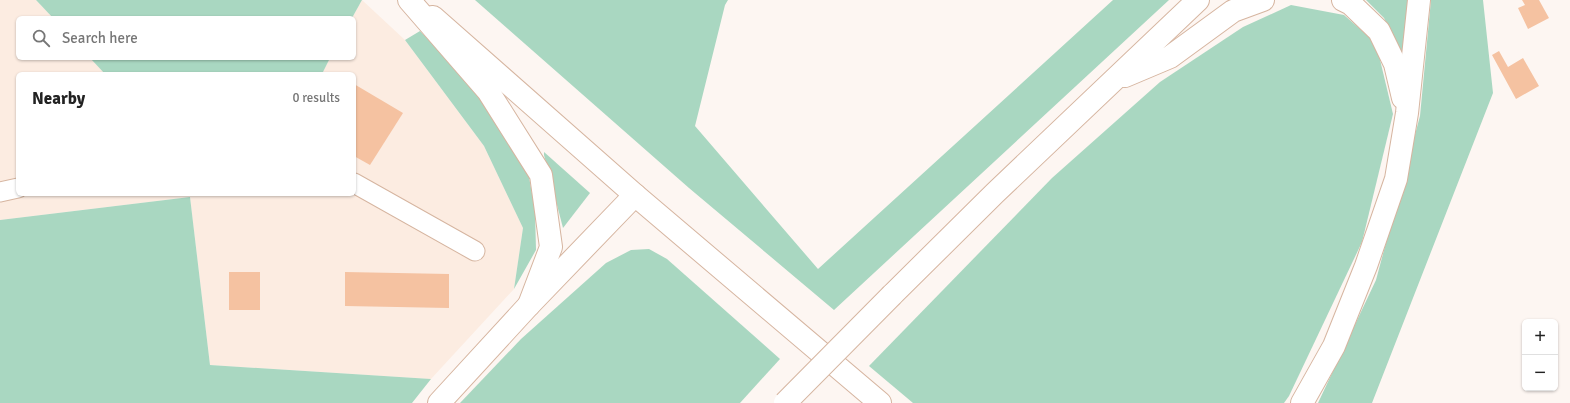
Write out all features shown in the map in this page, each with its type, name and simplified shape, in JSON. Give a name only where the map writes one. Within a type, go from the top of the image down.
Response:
[{"type":"main road","points":[[409,0],[488,91],[541,175],[551,247],[529,305]]},
{"type":"main road","points":[[414,0],[635,195],[880,403]]},
{"type":"main road","points":[[785,403],[892,295],[1111,82],[1198,0]]},
{"type":"main road","points":[[1111,82],[1170,57],[1233,11],[1263,0]]},
{"type":"main road","points":[[1343,0],[1351,4],[1379,31],[1395,64],[1407,113]]},
{"type":"main road","points":[[1302,403],[1334,346],[1366,266],[1396,179],[1407,113],[1419,0]]},
{"type":"main road","points":[[439,403],[529,305],[635,195]]},
{"type":"street","points":[[356,184],[475,251]]},
{"type":"street","points":[[0,192],[16,188]]},
{"type":"shaded area","points":[[0,0],[36,0],[51,16],[16,16],[16,60],[92,60],[103,72],[16,72],[16,196],[356,196],[356,72],[323,72],[329,60],[356,60],[356,16],[353,16],[362,0],[405,40],[484,146],[523,228],[514,289],[431,379],[210,365],[190,197],[0,220]]},
{"type":"green space","points":[[36,0],[362,0],[353,16],[51,16]]},
{"type":"green space","points":[[475,0],[728,0],[725,5],[695,126],[818,269],[1113,0],[1169,0],[834,310],[689,188]]},
{"type":"green space","points":[[1366,0],[1409,0],[1402,55],[1384,18]]},
{"type":"green space","points":[[1431,0],[1483,0],[1493,93],[1372,403],[1318,403],[1376,280],[1420,116]]},
{"type":"green space","points":[[1291,5],[1344,15],[1376,43],[1393,114],[1362,242],[1289,396],[1284,403],[913,403],[869,366],[1052,178],[1160,82],[1243,27]]},
{"type":"green space","points":[[420,31],[465,78],[500,126],[528,171],[535,211],[536,250],[514,289],[523,228],[484,146],[405,40]]},
{"type":"green space","points":[[92,60],[329,60],[323,72],[103,72]]},
{"type":"green space","points":[[544,152],[590,193],[563,228],[544,155]]},
{"type":"green space","points":[[190,197],[210,365],[431,379],[412,403],[0,403],[0,220]]},
{"type":"green space","points":[[649,249],[667,259],[780,359],[740,403],[460,403],[521,339],[606,263],[631,250]]},
{"type":"building","points":[[1522,0],[1539,0],[1549,18],[1528,29],[1518,8],[1525,5]]},
{"type":"building","points":[[1499,51],[1508,67],[1523,58],[1539,86],[1516,99],[1492,55]]},
{"type":"building","points":[[356,85],[403,113],[370,165],[356,157]]},
{"type":"building","points":[[229,272],[260,272],[260,310],[229,310]]},
{"type":"building","points":[[345,272],[449,274],[449,308],[345,306]]}]
